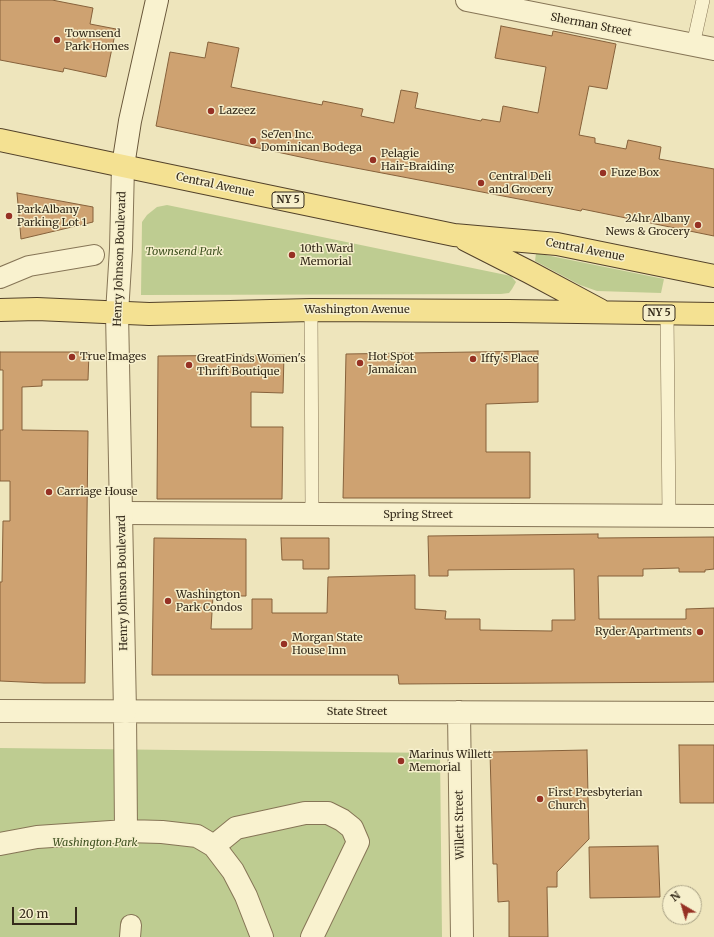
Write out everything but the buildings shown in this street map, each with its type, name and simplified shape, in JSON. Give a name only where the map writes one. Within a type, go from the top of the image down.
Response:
[{"type":"main road","name":"Central Avenue","points":[[0,140],[454,235],[557,244],[714,276]]},
{"type":"main road","name":"Central Avenue","points":[[454,235],[529,272],[604,312]]},
{"type":"main road","name":"Washington Avenue","points":[[0,310],[36,309],[150,314],[311,310],[714,314]]},
{"type":"street","name":"Henry Johnson Boulevard","points":[[126,831],[118,313],[121,249],[122,166],[156,0]]},
{"type":"street","name":"Sherman Street","points":[[467,0],[704,47]]},
{"type":"street","points":[[0,278],[29,266],[94,255]]},
{"type":"street","name":"Spring Street","points":[[122,513],[714,516]]},
{"type":"street","name":"State Street","points":[[0,711],[714,713]]},
{"type":"street","name":"Willett Street","points":[[459,712],[462,937]]},
{"type":"street","points":[[214,846],[236,828],[305,813],[328,813],[342,820],[352,828],[358,842],[312,937]]},
{"type":"street","points":[[0,844],[36,837],[126,831],[162,832],[198,836],[214,846],[233,871],[246,896],[262,937]]},
{"type":"lane","points":[[703,0],[704,47]]},
{"type":"lane","points":[[311,310],[312,514]]},
{"type":"lane","points":[[668,314],[669,516]]},
{"type":"green space","name":"Townsend Park","points":[[167,205],[511,276],[516,282],[509,293],[501,294],[141,295],[142,222],[147,215],[157,207]]},
{"type":"green space","points":[[536,253],[664,279],[661,293],[597,291],[580,285],[535,261]]},
{"type":"green space","name":"Washington Park","points":[[0,748],[440,753],[442,937],[0,937]]},
{"type":"place","name":"Townsend Park Homes","points":[[57,40]]},
{"type":"place","name":"Lazeez","points":[[211,111]]},
{"type":"place","name":"Se7en Inc. Dominican Bodega","points":[[253,141]]},
{"type":"place","name":"Pelagie Hair-Braiding","points":[[373,160]]},
{"type":"place","name":"Fuze Box","points":[[603,173]]},
{"type":"place","name":"Central Deli and Grocery","points":[[481,183]]},
{"type":"place","name":"ParkAlbany Parking Lot 1","points":[[9,216]]},
{"type":"place","name":"24hr Albany News & Grocery","points":[[698,225]]},
{"type":"place","name":"10th Ward Memorial","points":[[292,255]]},
{"type":"place","name":"True Images","points":[[72,357]]},
{"type":"place","name":"Iffy's Place","points":[[473,359]]},
{"type":"place","name":"Hot Spot Jamaican","points":[[360,363]]},
{"type":"place","name":"GreatFinds Women's Thrift Boutique","points":[[189,365]]},
{"type":"place","name":"Carriage House","points":[[49,492]]},
{"type":"place","name":"Washington Park Condos","points":[[168,601]]},
{"type":"place","name":"Ryder Apartments","points":[[700,632]]},
{"type":"place","name":"Morgan State House Inn","points":[[284,644]]},
{"type":"place","name":"Marinus Willett Memorial","points":[[401,761]]},
{"type":"place","name":"First Presbyterian Church","points":[[540,799]]}]
